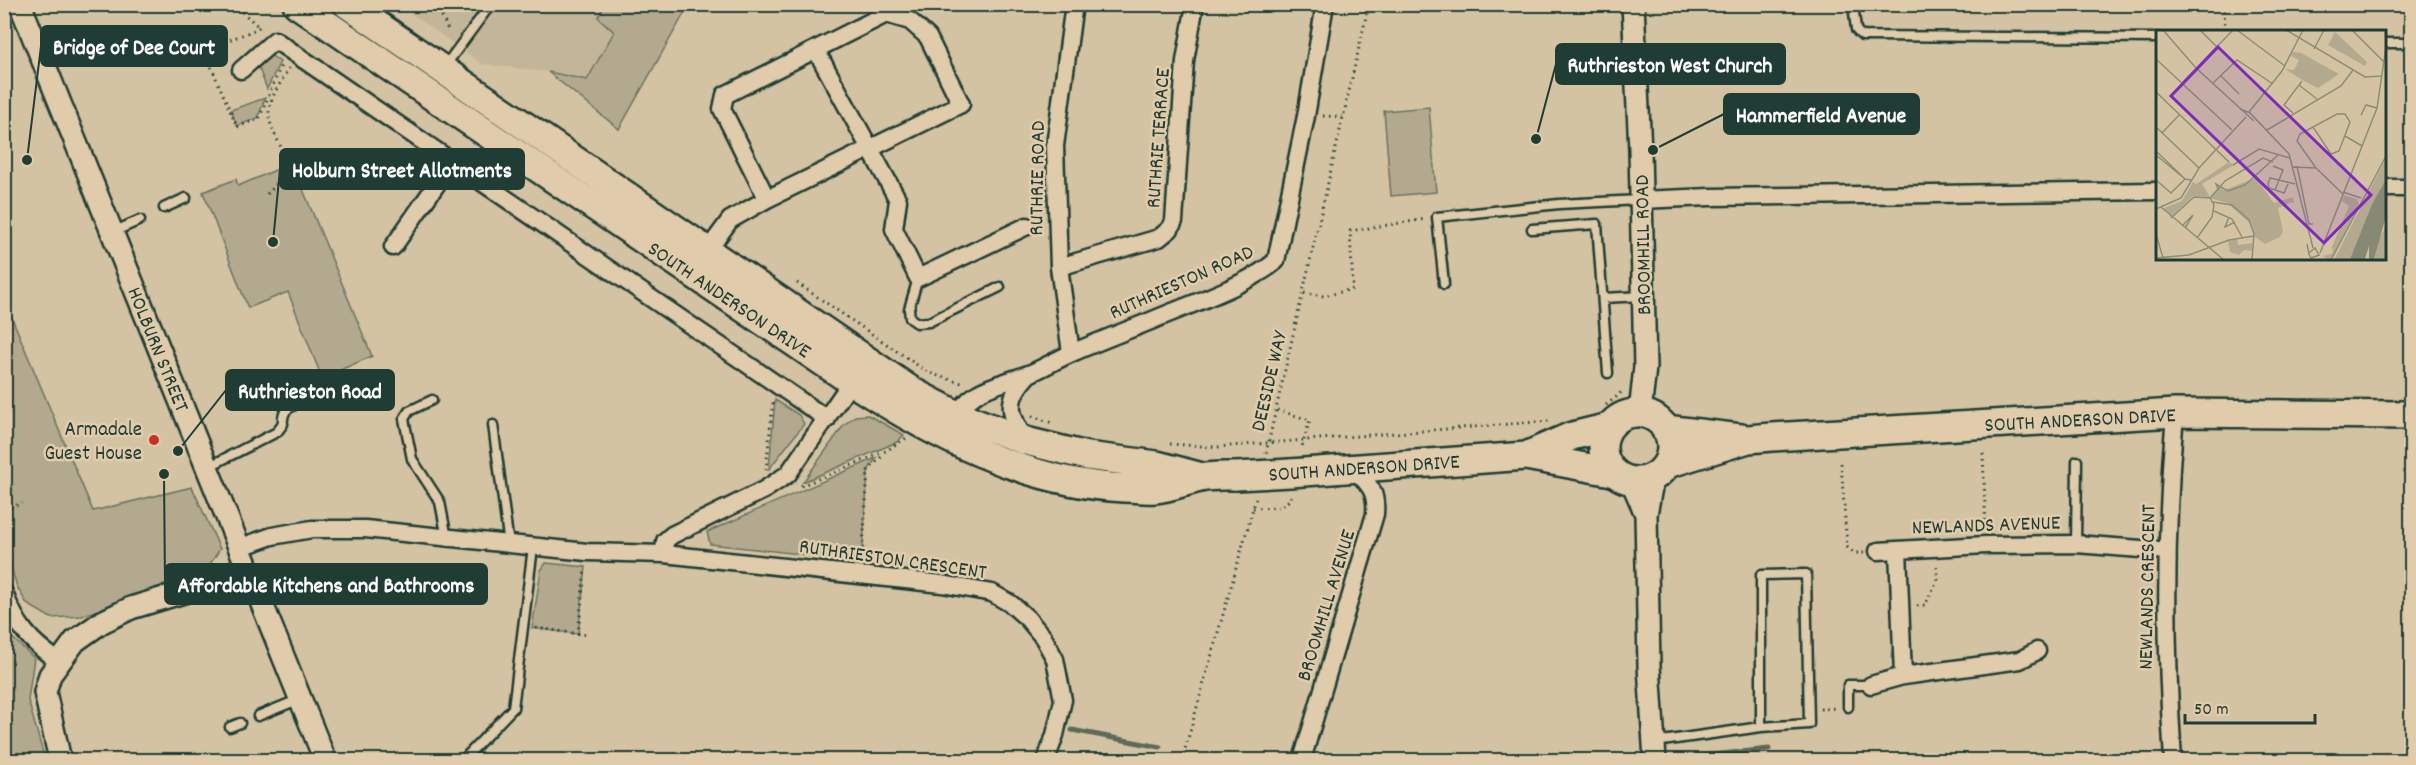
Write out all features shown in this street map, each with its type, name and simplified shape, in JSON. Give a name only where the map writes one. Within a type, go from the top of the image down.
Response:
[{"type":"main road","name":"SOUTH ANDERSON DRIVE","points":[[297,4],[859,371]]},
{"type":"main road","name":"SOUTH ANDERSON DRIVE","points":[[347,4],[708,250],[859,371],[900,413],[1087,456],[1157,465],[1203,477]]},
{"type":"main road","points":[[1526,456],[1572,436],[1607,416],[1640,413],[1654,418],[1665,429],[1670,440],[1670,452],[1641,474]]},
{"type":"main road","name":"SOUTH ANDERSON DRIVE","points":[[1748,439],[2175,413],[2412,415]]},
{"type":"main road","points":[[1607,416],[1602,450],[1605,462],[1641,474]]},
{"type":"main road","name":"SOUTH ANDERSON DRIVE","points":[[952,426],[989,457],[1039,473],[1102,486],[1156,489],[1203,477],[1236,476],[1290,486],[1353,468],[1526,456]]},
{"type":"main road","points":[[1665,429],[1748,439]]},
{"type":"main road","points":[[1526,456],[1641,474],[1748,439]]},
{"type":"street","name":"HOLBURN STREET","points":[[20,4],[325,760]]},
{"type":"street","name":"RUTHRIE ROAD","points":[[1071,353],[1059,267],[1055,146],[1074,4]]},
{"type":"street","name":"RUTHRIE TERRACE","points":[[1059,267],[1159,238],[1170,229],[1174,221],[1185,61],[1195,4]]},
{"type":"street","name":"RUTHRIESTON ROAD","points":[[952,426],[972,398],[984,390],[1006,379],[1029,374],[1071,353],[1201,300],[1267,269],[1276,261],[1326,4]]},
{"type":"street","name":"BROOMHILL ROAD","points":[[1633,4],[1645,370],[1640,413]]},
{"type":"street","points":[[708,250],[730,220],[767,199],[961,104],[928,37],[910,21],[886,14],[728,92],[721,103],[722,109],[767,199]]},
{"type":"street","name":"SOUTH ANDERSON DRIVE","points":[[275,40],[295,56],[826,419]]},
{"type":"street","points":[[241,70],[275,40]]},
{"type":"street","points":[[816,50],[898,200],[894,229],[918,278],[1028,226]]},
{"type":"street","points":[[393,247],[452,162]]},
{"type":"street","points":[[2386,188],[2412,188]]},
{"type":"street","points":[[1640,200],[2156,191]]},
{"type":"street","points":[[60,760],[45,692],[58,660],[75,641],[111,617],[131,608],[197,588],[272,536],[312,529],[364,529],[587,552],[664,554],[665,541],[672,535],[764,490],[788,474],[859,371]]},
{"type":"street","name":"RUTHRIESTON ROAD","points":[[1011,401],[1020,383],[1029,374]]},
{"type":"street","points":[[1011,401],[1011,412],[1026,441]]},
{"type":"street","name":"NEWLANDS CRESCENT","points":[[2173,760],[2167,675],[2167,550],[2175,413]]},
{"type":"street","name":"BROOMHILL AVENUE","points":[[1302,760],[1375,514],[1377,498],[1373,490],[1353,468]]},
{"type":"street","points":[[1641,474],[1646,514],[1649,666],[1654,751]]},
{"type":"street","name":"NEWLANDS AVENUE","points":[[1878,551],[1986,545],[2076,544],[2167,550]]},
{"type":"street","name":"NEWLANDS AVENUE","points":[[1898,550],[1903,676]]},
{"type":"street","name":"RUTHRIESTON CRESCENT","points":[[664,554],[942,584],[992,593],[1011,604],[1027,618],[1043,637],[1055,659],[1063,700],[1055,735],[1046,760]]},
{"type":"street","points":[[4,593],[24,632],[39,648],[58,660]]},
{"type":"street","points":[[1871,685],[1903,676],[2020,660],[2037,651]]},
{"type":"lane","points":[[443,69],[491,4]]},
{"type":"lane","points":[[1854,4],[1856,30],[1862,36],[2156,38]]},
{"type":"lane","points":[[2386,43],[2412,43]]},
{"type":"lane","points":[[164,208],[186,198]]},
{"type":"lane","points":[[1444,284],[1437,217],[1559,204],[1640,200]]},
{"type":"lane","points":[[112,232],[140,220]]},
{"type":"lane","points":[[1532,229],[1597,224],[1608,373]]},
{"type":"lane","points":[[918,278],[909,311],[910,318],[917,323],[929,322],[1000,287]]},
{"type":"lane","points":[[1603,298],[1643,296]]},
{"type":"lane","points":[[432,400],[409,411],[404,419],[412,459],[440,502],[447,538]]},
{"type":"lane","points":[[206,468],[277,432],[283,424],[282,416],[286,409],[303,401]]},
{"type":"lane","points":[[493,425],[509,544]]},
{"type":"lane","name":"NEWLANDS AVENUE","points":[[2076,544],[2077,460]]},
{"type":"lane","points":[[463,760],[513,708],[533,547]]},
{"type":"lane","points":[[1654,751],[1761,727],[1809,724],[1806,574],[1761,575],[1761,727]]},
{"type":"lane","points":[[1848,707],[1848,685],[1871,685]]},
{"type":"lane","points":[[258,716],[300,699]]},
{"type":"lane","points":[[230,727],[240,723]]},
{"type":"path","points":[[233,4],[275,40]]},
{"type":"path","points":[[430,4],[439,10],[448,30]]},
{"type":"path","name":"DEESIDE WAY","points":[[1266,453],[1369,4]]},
{"type":"path","points":[[2224,4],[2225,30]]},
{"type":"path","points":[[267,194],[278,184],[284,167],[284,152],[270,118],[270,105],[295,56]]},
{"type":"path","points":[[1306,116],[1344,117]]},
{"type":"path","points":[[1304,293],[1324,296],[1353,289],[1350,231],[1437,217]]},
{"type":"path","points":[[790,279],[929,373],[984,390]]},
{"type":"path","points":[[1607,416],[1632,370],[1645,370]]},
{"type":"path","points":[[780,387],[773,398],[764,490],[803,486],[886,451],[910,436]]},
{"type":"path","points":[[1011,401],[1030,416],[1052,423]]},
{"type":"path","points":[[1253,508],[1280,507],[1290,486],[1310,420],[1277,410]]},
{"type":"path","points":[[1170,444],[1217,447],[1552,421]]},
{"type":"path","points":[[861,575],[868,471],[886,451]]},
{"type":"path","points":[[1983,453],[1986,545]]},
{"type":"path","points":[[1841,463],[1847,547],[1854,553],[1878,551]]},
{"type":"path","points":[[1182,760],[1256,497]]},
{"type":"path","points":[[5,510],[22,503]]},
{"type":"path","points":[[1900,607],[1925,605],[1938,579],[1934,548]]},
{"type":"path","points":[[578,634],[587,552]]},
{"type":"path","points":[[523,626],[588,635]]},
{"type":"path","points":[[1809,710],[1848,707]]},
{"type":"shaded area","points":[[399,5],[605,5],[598,17],[614,32],[587,80],[548,72],[482,64]]},
{"type":"shaded area","points":[[605,5],[689,5],[619,129],[548,72],[587,80],[614,32],[598,17]]},
{"type":"shaded area","points":[[269,54],[280,62],[267,89],[257,64]]},
{"type":"shaded area","points":[[265,98],[258,118],[237,126],[231,110]]},
{"type":"shaded area","points":[[1429,107],[1436,192],[1391,196],[1384,111]]},
{"type":"shaded area","points":[[292,163],[372,356],[322,378],[288,292],[248,308],[203,192],[236,179],[238,186]]},
{"type":"shaded area","points":[[4,299],[93,511],[192,487],[220,549],[207,569],[82,616],[51,618],[27,604],[17,587],[5,547]]},
{"type":"shaded area","points":[[775,400],[799,415],[804,424],[769,469]]},
{"type":"shaded area","points":[[868,415],[904,435],[897,442],[803,482],[844,425],[855,416]]},
{"type":"shaded area","points":[[876,458],[868,471],[862,561],[710,544],[707,532]]},
{"type":"shaded area","points":[[546,563],[586,567],[578,634],[532,628],[541,570]]},
{"type":"shaded area","points":[[5,631],[34,658],[28,700],[45,760],[5,760]]},
{"type":"waterway","points":[[1072,730],[1160,747]]},
{"type":"waterway","points":[[1663,760],[1769,749]]},
{"type":"place","name":"Ruthrieston West Church","points":[[1536,139]]},
{"type":"place","name":"Hammerfield Avenue","points":[[1653,150]]},
{"type":"place","name":"Bridge of Dee Court","points":[[27,160]]},
{"type":"place","name":"Holburn Street Allotments","points":[[273,242]]},
{"type":"place","name":"Armadale Guest House","points":[[154,440]]},
{"type":"place","name":"Ruthrieston Road","points":[[178,451]]},
{"type":"place","name":"Affordable Kitchens and Bathrooms","points":[[164,474]]}]
